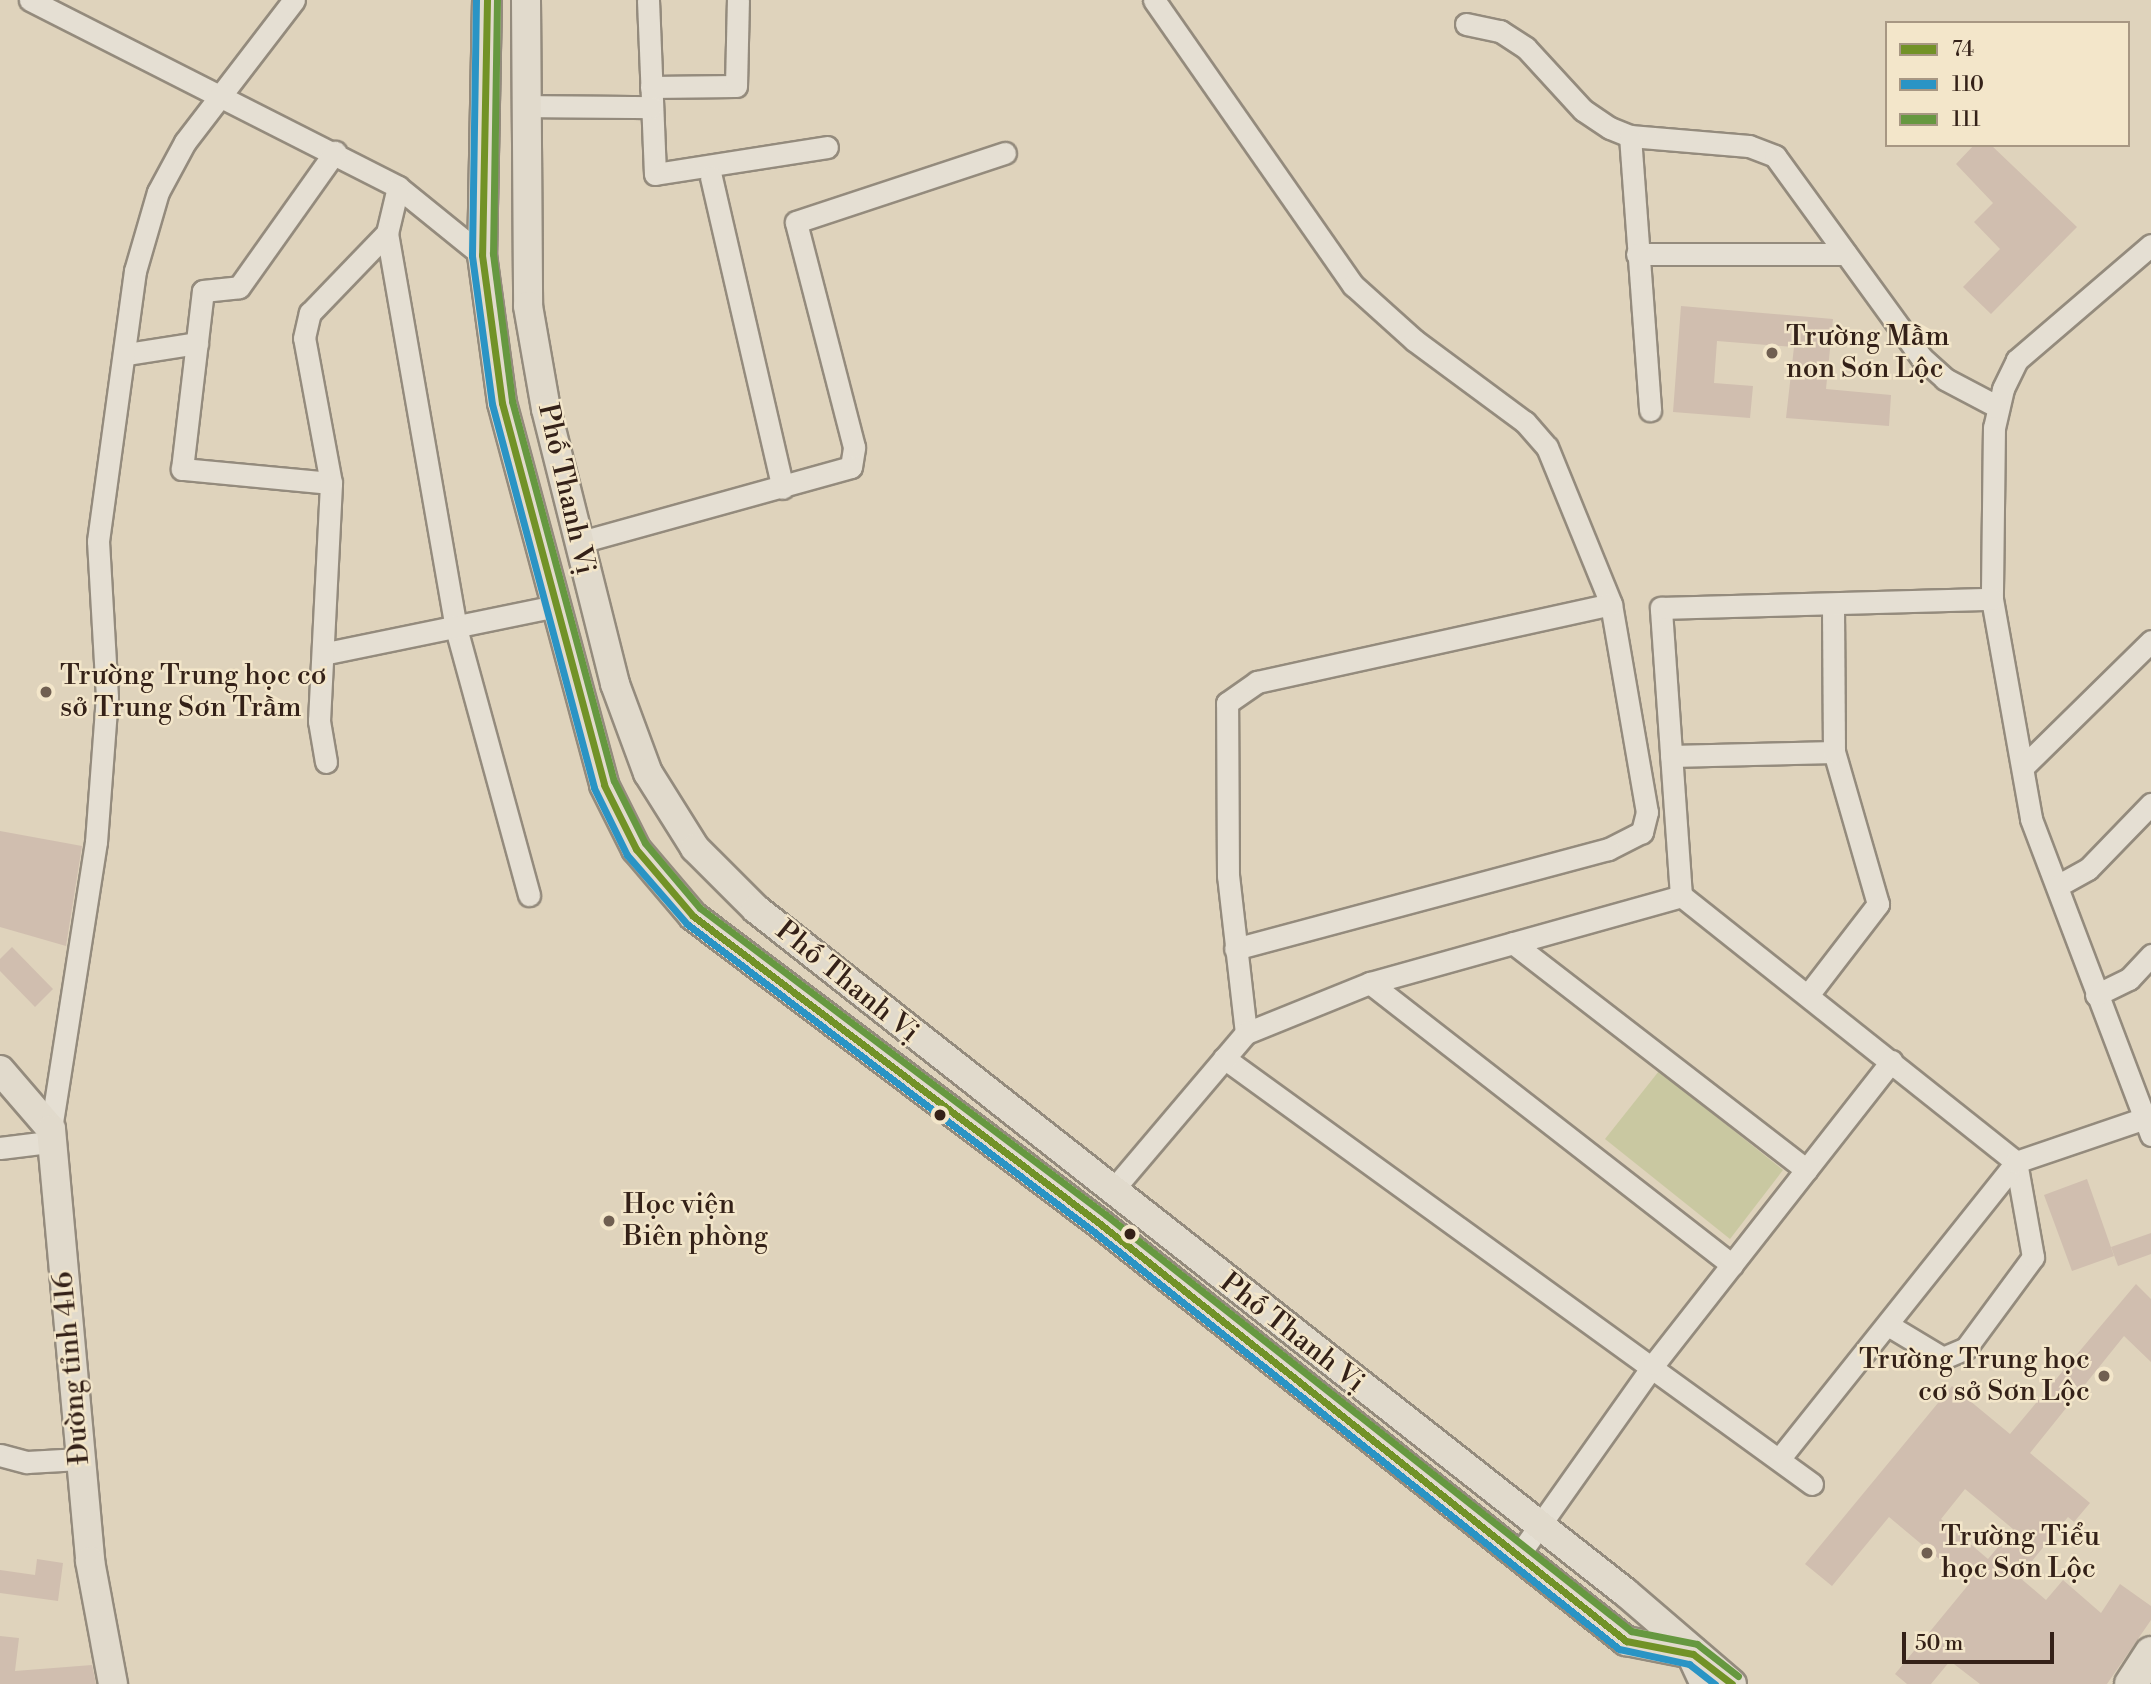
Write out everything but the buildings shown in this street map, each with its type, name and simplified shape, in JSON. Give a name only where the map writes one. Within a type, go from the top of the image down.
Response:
[{"type":"highway","points":[[2131,1684],[2151,1653]]},
{"type":"highway","points":[[1693,1654],[1707,1684]]},
{"type":"main road","name":"Phố Thanh Vị","points":[[487,0],[482,255],[502,402],[552,607],[604,785],[636,849],[693,916],[1099,1223],[1626,1641],[1693,1654]]},
{"type":"main road","name":"Phố Thanh Vị","points":[[526,0],[528,306],[577,543],[614,684],[648,773],[695,848],[756,909],[1111,1192],[1540,1526],[1732,1684]]},
{"type":"main road","points":[[0,1070],[50,1136]]},
{"type":"main road","name":"Đường tỉnh 416","points":[[50,1136],[80,1459],[113,1684]]},
{"type":"main road","points":[[1099,1223],[1111,1192]]},
{"type":"street","points":[[30,0],[218,99],[335,152],[398,187],[482,255]]},
{"type":"street","points":[[0,1148],[50,1136],[96,842],[107,697],[98,541],[127,354],[135,271],[158,192],[218,99],[294,0]]},
{"type":"street","points":[[648,0],[655,174],[827,147]]},
{"type":"street","points":[[525,106],[651,97],[736,86],[738,0]]},
{"type":"street","points":[[1154,0],[1353,285],[1413,340],[1525,422],[1547,447],[1611,604],[1647,812],[1642,832],[1608,849],[1235,949]]},
{"type":"street","points":[[1466,24],[1500,31],[1526,48],[1583,110],[1630,136],[1718,140],[1775,156],[1922,358],[1945,379],[1998,407]]},
{"type":"street","points":[[1630,136],[1650,410]]},
{"type":"street","points":[[331,483],[182,469],[203,291],[239,287],[335,152]]},
{"type":"street","points":[[577,543],[845,472],[854,460],[796,222],[1005,153]]},
{"type":"street","points":[[711,177],[783,488]]},
{"type":"street","points":[[398,187],[387,233],[456,628],[529,895]]},
{"type":"street","points":[[326,762],[319,721],[327,653],[331,483],[304,338],[310,313],[387,233]]},
{"type":"street","points":[[1780,1458],[2016,1162],[2149,1124],[2096,995],[2059,885],[2031,819],[2025,765],[2001,671],[1992,599],[1998,407],[2017,360],[2151,245]]},
{"type":"street","points":[[1637,254],[1846,254]]},
{"type":"street","points":[[127,354],[197,343]]},
{"type":"street","points":[[1888,1325],[1943,1359],[1966,1348],[2033,1257],[2016,1162],[1681,896],[1661,608],[1992,599]]},
{"type":"street","points":[[1246,1033],[1235,949],[1223,723],[1227,703],[1240,690],[1611,604]]},
{"type":"street","points":[[1808,995],[1878,904],[1834,752],[1829,717],[1833,605]]},
{"type":"street","points":[[327,653],[552,607]]},
{"type":"street","points":[[2025,765],[2151,641]]},
{"type":"street","points":[[1671,756],[1834,752]]},
{"type":"street","points":[[2059,885],[2088,869],[2151,804]]},
{"type":"street","points":[[1111,1192],[1246,1033],[1370,983],[1681,896]]},
{"type":"street","points":[[1514,943],[1807,1170]]},
{"type":"street","points":[[2096,995],[2129,979],[2151,955]]},
{"type":"street","points":[[1370,983],[1732,1265]]},
{"type":"street","points":[[1224,1058],[1654,1364],[1812,1484]]},
{"type":"street","points":[[1518,1556],[1654,1364],[1892,1061]]},
{"type":"street","points":[[0,1455],[27,1462],[80,1459]]},
{"type":"green space","points":[[1659,1071],[1783,1170],[1730,1239],[1605,1139]]},
{"type":"transit line","name":"110","points":[[476,0],[472,256],[492,404],[594,788],[627,855],[687,924],[1093,1231],[1619,1649],[1689,1664],[1715,1684]]},
{"type":"transit line","name":"74","points":[[487,0],[482,255],[502,403],[604,785],[636,849],[693,916],[1099,1223],[1626,1641],[1693,1654],[1732,1684]]},
{"type":"transit line","name":"111","points":[[497,0],[493,254],[512,401],[614,781],[645,843],[700,908],[1106,1215],[1631,1631],[1697,1644],[1738,1676]]},
{"type":"place","name":"Trường Mầm non Sơn Lộc","points":[[1772,353]]},
{"type":"place","name":"Trường Trung học cơ sở Trung Sơn Trầm","points":[[46,692]]},
{"type":"place","name":"Học viện Biên phòng","points":[[609,1221]]},
{"type":"place","name":"Trường Trung học cơ sở Sơn Lộc","points":[[2104,1376]]},
{"type":"place","name":"Trường Tiểu học Sơn Lộc","points":[[1927,1553]]}]
